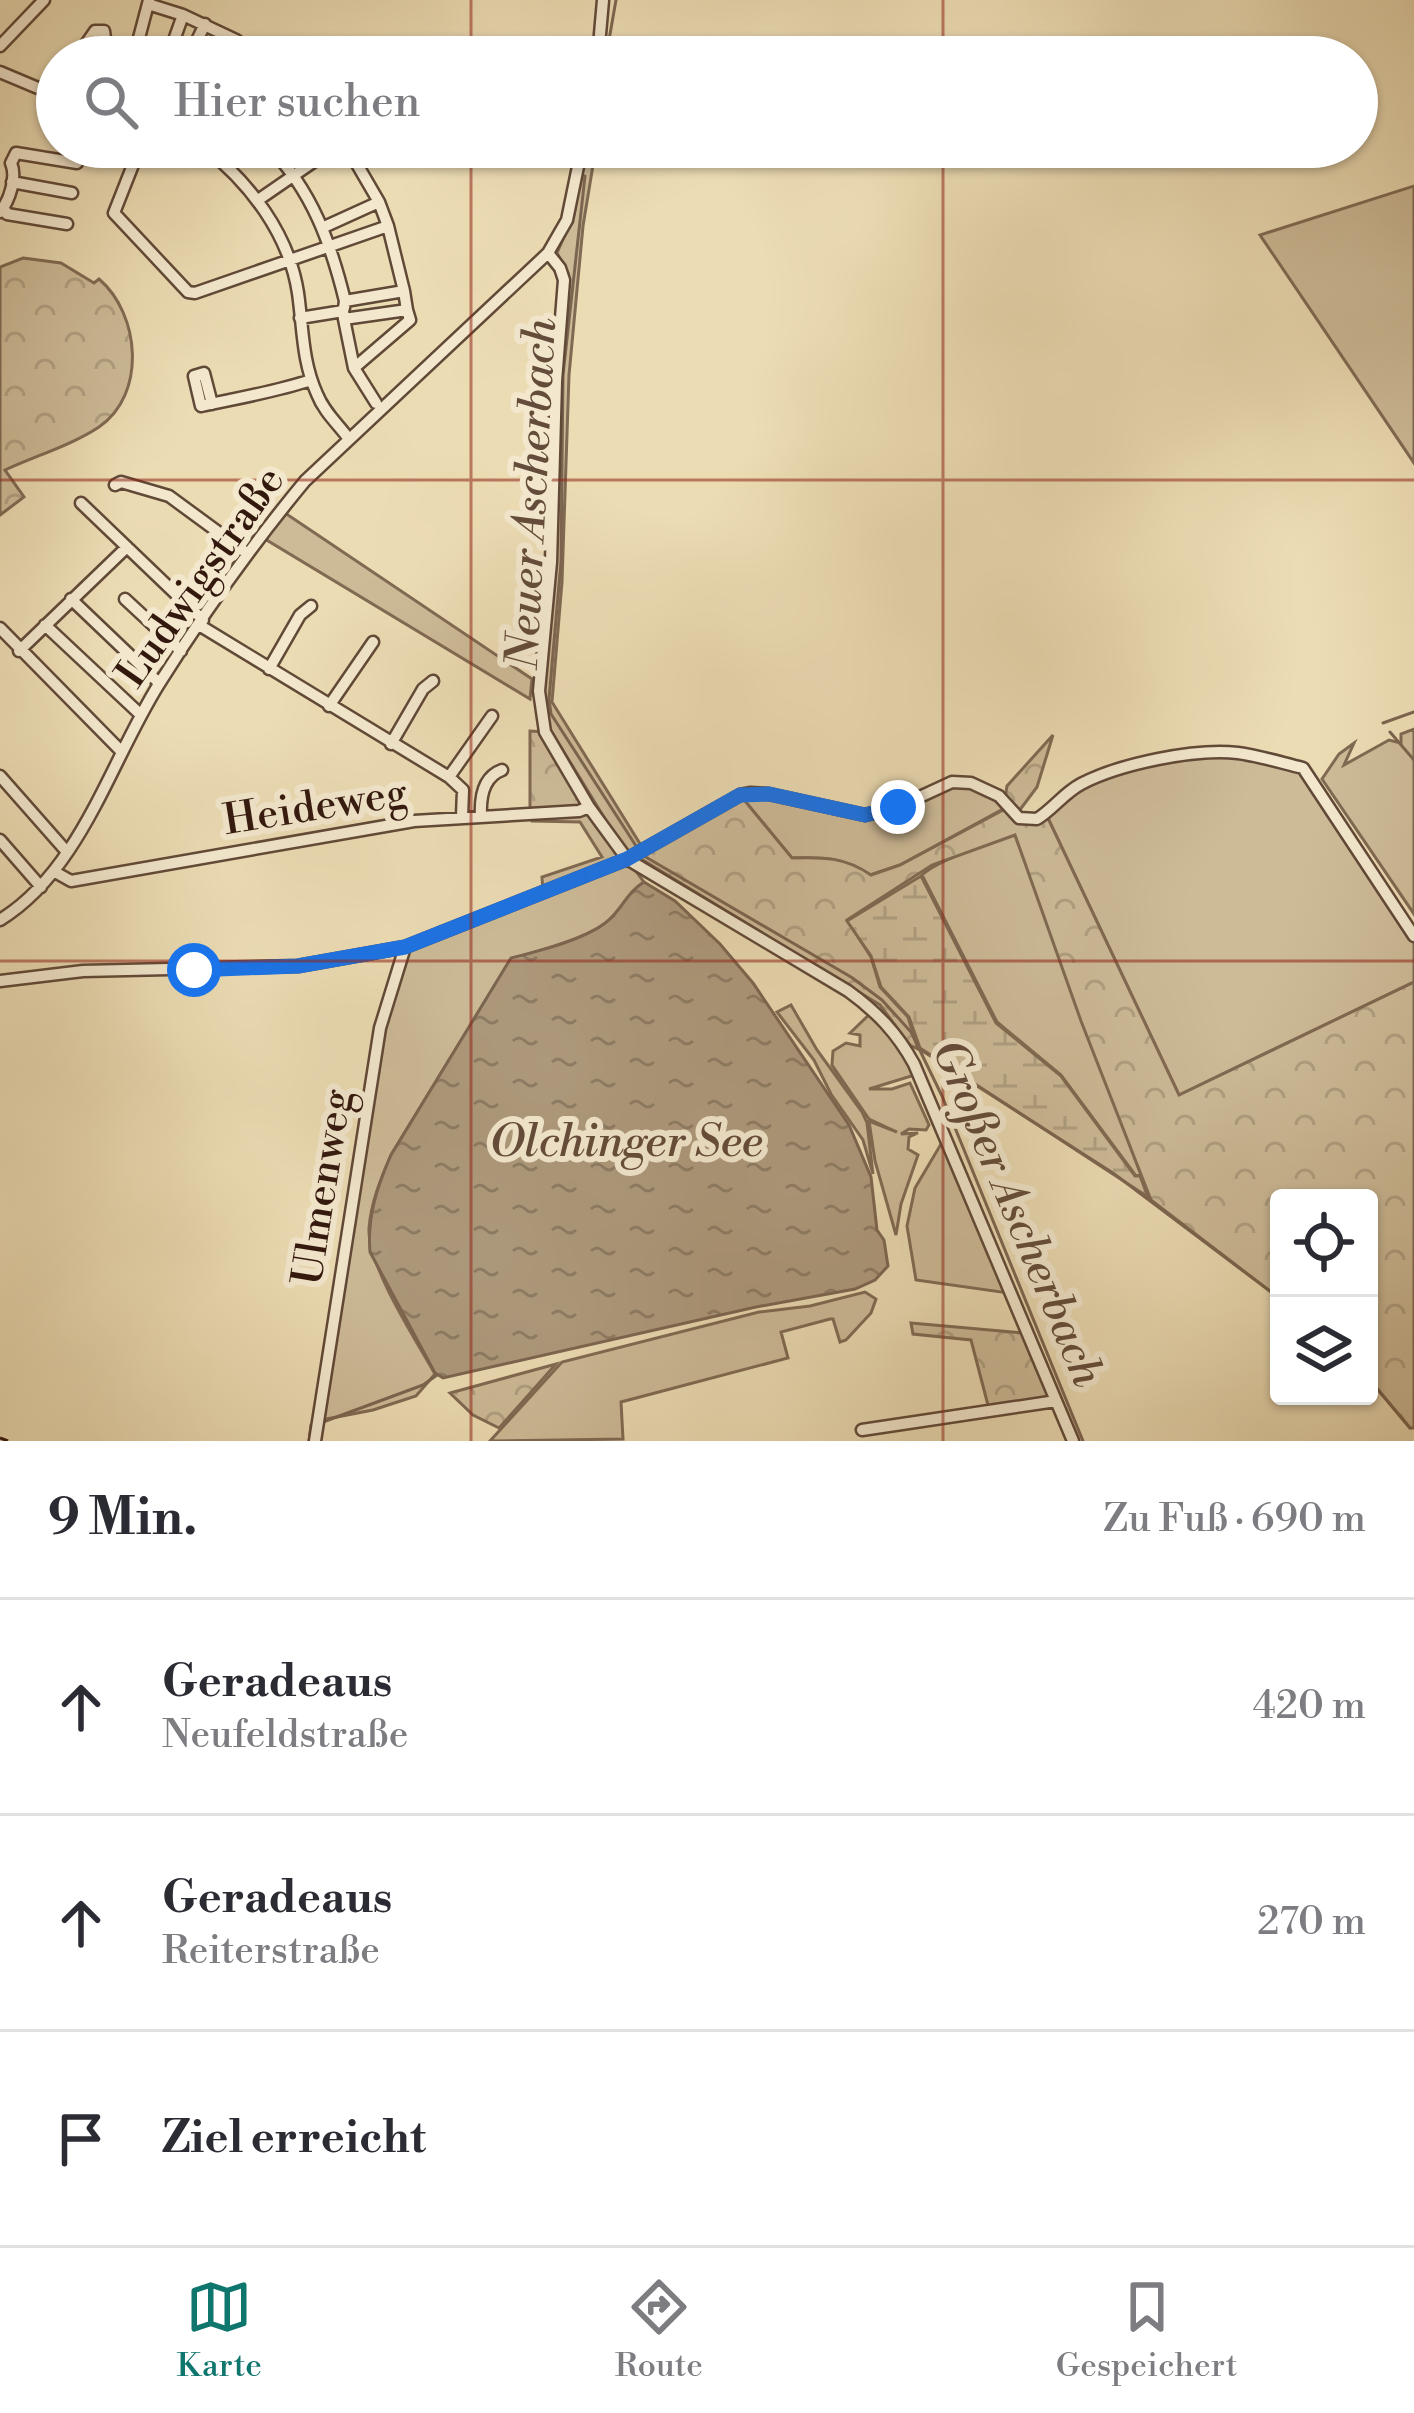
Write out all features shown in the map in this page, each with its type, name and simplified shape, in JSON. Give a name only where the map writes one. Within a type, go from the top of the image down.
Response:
[{"type":"street","points":[[0,46],[44,0]]},
{"type":"street","points":[[600,36],[603,0]]},
{"type":"street","points":[[139,36],[148,2],[225,36]]},
{"type":"street","points":[[176,36],[183,15]]},
{"type":"street","points":[[199,36],[205,24]]},
{"type":"street","points":[[0,72],[36,87]]},
{"type":"street","points":[[36,156],[16,153],[5,164],[12,182],[1,209],[67,224]]},
{"type":"street","points":[[132,168],[114,213],[188,292],[388,226]]},
{"type":"street","points":[[229,168],[258,200],[288,260],[311,380],[325,410],[349,439]]},
{"type":"street","points":[[288,168],[324,227],[353,368],[376,403]]},
{"type":"street","points":[[258,200],[306,168]]},
{"type":"street","points":[[353,368],[410,320],[388,226],[359,168]]},
{"type":"street","points":[[578,168],[567,220],[548,253],[560,268],[564,286],[539,703],[545,732],[589,807],[636,855],[848,991],[899,1037],[1073,1441]]},
{"type":"street","points":[[12,182],[72,193]]},
{"type":"street","points":[[324,227],[379,202]]},
{"type":"street","name":"Ludwigstraße","points":[[6,917],[55,872],[160,683],[248,554],[305,481],[548,253]]},
{"type":"street","points":[[344,311],[404,291]]},
{"type":"street","points":[[301,318],[344,311],[407,310]]},
{"type":"street","points":[[212,404],[311,380]]},
{"type":"street","points":[[115,485],[121,482],[169,496],[248,554]]},
{"type":"street","points":[[81,503],[201,622],[463,790],[462,816]]},
{"type":"street","points":[[19,651],[127,547]]},
{"type":"street","points":[[71,599],[160,683]]},
{"type":"street","points":[[125,599],[181,651]]},
{"type":"street","points":[[269,669],[300,614],[311,606]]},
{"type":"street","points":[[46,625],[141,715]]},
{"type":"street","points":[[0,628],[120,750]]},
{"type":"street","points":[[329,706],[373,642]]},
{"type":"street","points":[[391,744],[423,689],[433,681]]},
{"type":"street","points":[[448,778],[492,716]]},
{"type":"street","points":[[0,981],[83,971],[298,966],[405,947],[636,855],[740,795],[752,793],[865,815],[898,807],[952,782],[971,783],[999,796],[1019,818],[1037,819],[1077,786],[1096,777],[1212,752],[1239,753],[1303,768],[1414,936]]},
{"type":"street","points":[[481,816],[480,794],[495,772],[502,770]]},
{"type":"street","points":[[2,775],[68,852]]},
{"type":"street","name":"Heideweg","points":[[55,872],[71,881],[414,821],[580,812],[589,807]]},
{"type":"street","points":[[0,840],[41,887]]},
{"type":"street","points":[[0,898],[6,917]]},
{"type":"street","name":"Ulmenweg","points":[[315,1441],[380,1028],[405,947]]},
{"type":"street","points":[[862,1430],[1056,1401]]},
{"type":"green space","points":[[582,168],[593,168],[569,375],[562,582],[552,702],[642,847],[626,853],[551,731],[541,700],[568,273],[557,253],[574,214]]},
{"type":"green space","points":[[1414,186],[1414,463],[1260,235]]},
{"type":"green space","points":[[23,258],[61,263],[94,283],[99,279],[113,294],[130,333],[131,375],[114,413],[99,427],[5,470],[24,497],[0,515],[0,267]]},
{"type":"green space","points":[[285,513],[532,679],[530,699],[265,539]]},
{"type":"green space","points":[[1414,729],[1414,914],[1322,779],[1339,754],[1354,743],[1344,765],[1389,740],[1401,743],[1401,734]]},
{"type":"green space","points":[[530,731],[545,732],[587,805],[530,809]]},
{"type":"green space","points":[[1053,735],[1037,787],[1016,815],[1046,814],[1179,1095],[1414,982],[1414,1428],[1378,1390],[1378,1189],[1270,1189],[1270,1291],[1151,1200],[1015,835],[932,865],[847,920],[871,957],[880,987],[908,1017],[918,1049],[880,1005],[638,857],[740,795],[792,858],[833,859],[871,875],[900,865],[1003,810],[1007,786]]},
{"type":"green space","points":[[1212,752],[1303,768],[1414,936],[1414,982],[1179,1095],[1046,814],[1096,777]]},
{"type":"green space","points":[[968,783],[1004,803],[1003,809],[900,865],[870,875],[833,859],[792,858],[740,795],[751,793],[865,815],[934,789]]},
{"type":"green space","points":[[587,805],[644,882],[591,932],[511,959],[391,1155],[374,1200],[369,1228],[376,1262],[435,1374],[416,1396],[316,1421],[380,1028],[405,947],[543,892],[542,877],[602,857],[580,822],[532,821],[530,813]]},
{"type":"green space","points":[[1015,835],[1141,1175],[1136,1176],[1061,1075],[997,1022],[922,875]]},
{"type":"green space","points":[[921,876],[996,1023],[1061,1076],[1135,1176],[1140,1176],[1148,1197],[920,1048],[909,1017],[881,987],[871,956],[847,921]]},
{"type":"green space","points":[[791,1005],[862,1112],[873,1174],[863,1140],[814,1060],[777,1012]]},
{"type":"green space","points":[[874,1010],[918,1074],[869,1089],[910,1083],[929,1125],[926,1130],[909,1129],[901,1134],[918,1133],[909,1137],[908,1149],[918,1155],[896,1235],[869,1121],[897,1132],[869,1119],[832,1065],[833,1051],[846,1043],[860,1046],[860,1035],[850,1033]]},
{"type":"green space","points":[[944,1139],[1008,1293],[916,1280],[907,1226],[915,1188]]},
{"type":"green space","points":[[865,1292],[876,1299],[871,1313],[846,1340],[840,1342],[833,1319],[781,1332],[788,1358],[621,1402],[623,1439],[490,1441],[562,1362],[759,1312]]},
{"type":"green space","points":[[911,1323],[1023,1333],[1052,1400],[989,1409],[971,1340],[913,1334]]},
{"type":"green space","points":[[556,1364],[499,1428],[473,1415],[450,1393]]},
{"type":"water","name":"Olchinger See","points":[[644,882],[675,901],[753,983],[849,1125],[871,1177],[877,1230],[884,1240],[888,1266],[875,1280],[855,1289],[443,1378],[435,1373],[370,1252],[372,1214],[386,1167],[511,958],[591,932]]},
{"type":"waterway","name":"Neuer Ascherbach","points":[[610,36],[616,0]]},
{"type":"waterway","name":"Neuer Ascherbach","points":[[585,176],[563,375],[561,562],[549,699],[551,714],[638,849]]},
{"type":"waterway","points":[[1383,723],[1414,712]]},
{"type":"waterway","points":[[1390,732],[1414,760]]},
{"type":"waterway","name":"Großer Ascherbach","points":[[644,856],[851,977],[882,1000],[911,1032],[942,1096],[1083,1441]]},
{"type":"waterway","points":[[921,1050],[1113,1173],[1278,1297]]},
{"type":"waterway","points":[[323,1422],[423,1385],[437,1375]]},
{"type":"waterway","points":[[1378,1390],[1410,1428]]},
{"type":"waterway","points":[[309,1441],[311,1425]]},
{"type":"railway","points":[[0,1438],[8,1441]]},
{"type":"route","points":[[194,970],[298,966],[405,947],[627,859],[740,795],[769,794],[865,815],[898,807]]}]
